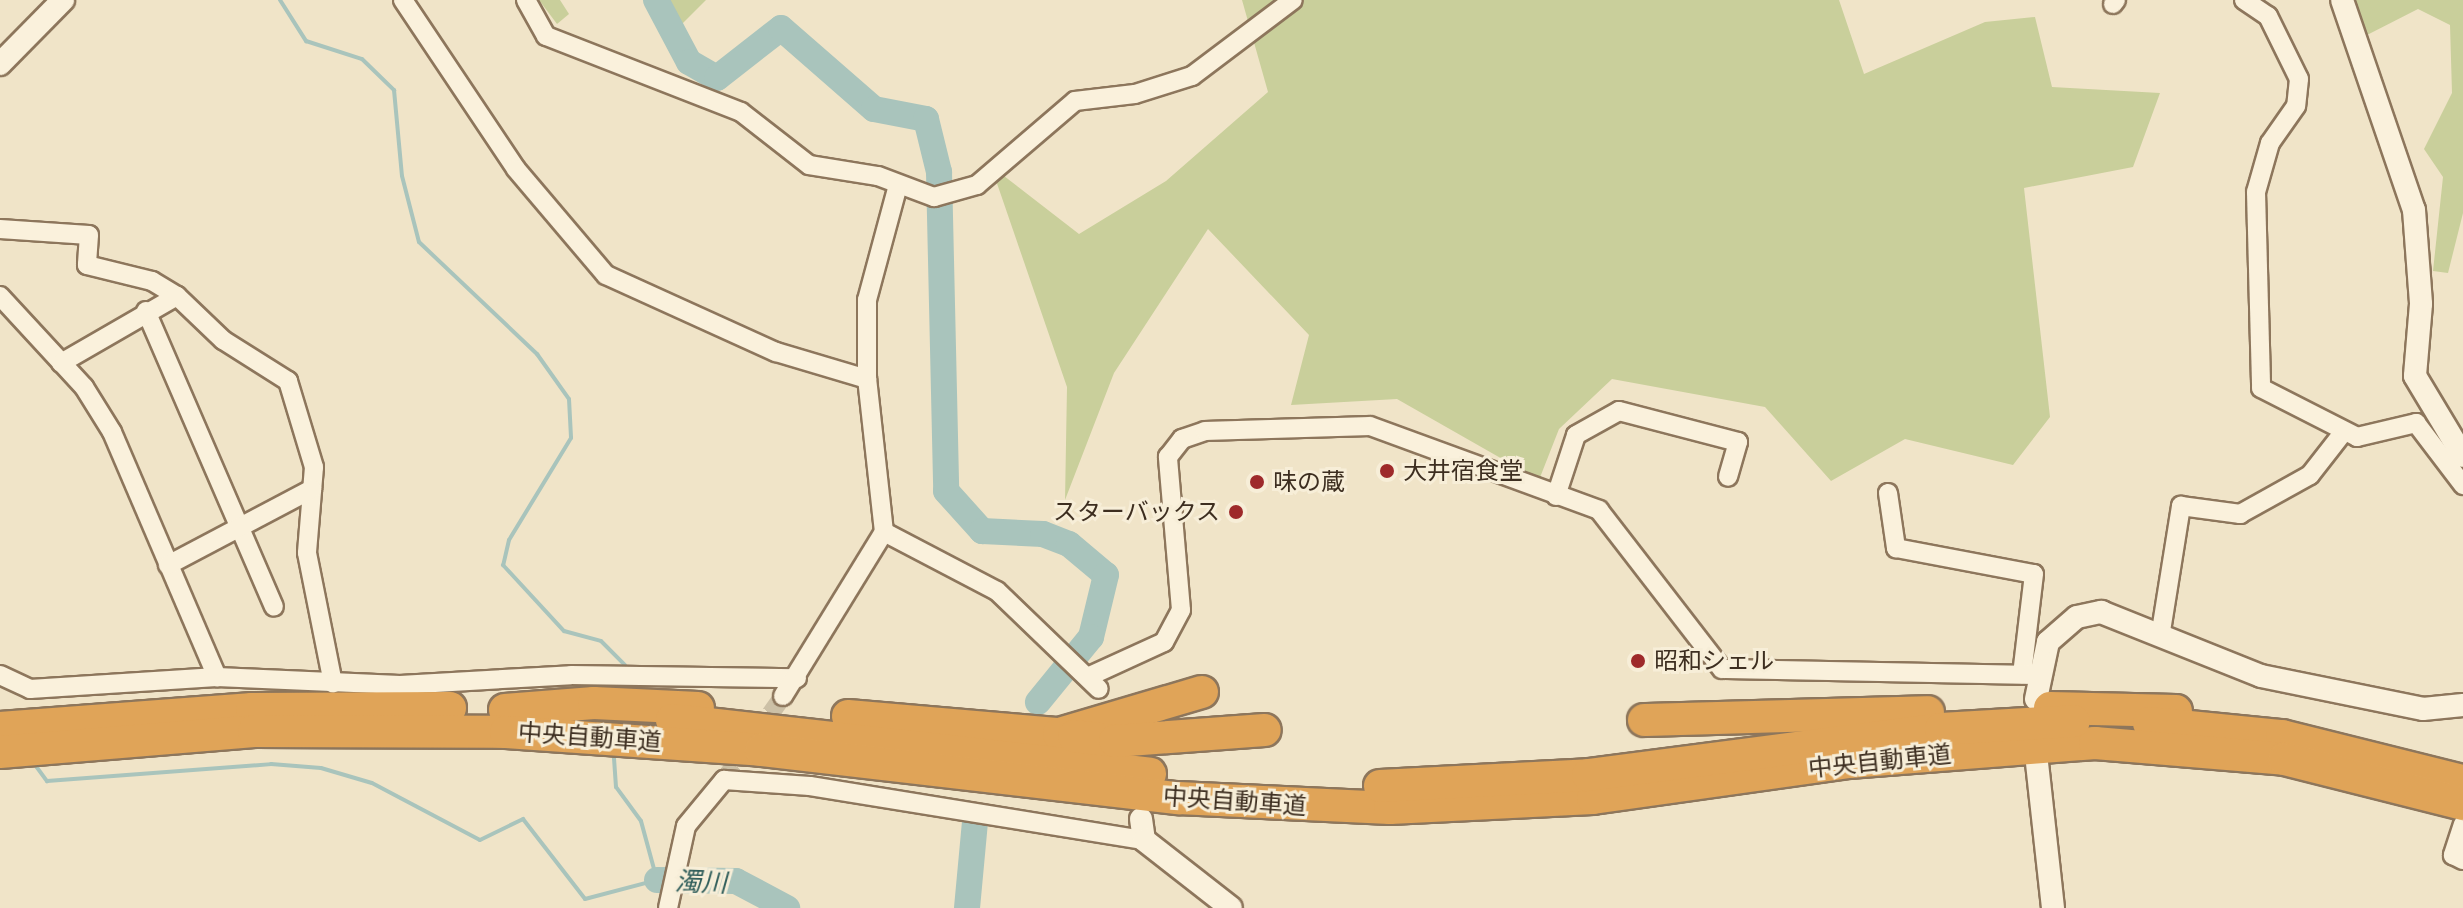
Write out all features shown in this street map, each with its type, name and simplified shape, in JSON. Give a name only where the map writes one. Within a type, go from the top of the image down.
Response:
[{"type":"highway","points":[[1059,734],[1202,692]]},
{"type":"highway","points":[[505,710],[594,703],[734,709],[1115,741],[1265,730]]},
{"type":"highway","points":[[1644,720],[2103,707],[2270,719],[2323,730],[2364,752]]},
{"type":"highway","name":"中央自動車道","points":[[0,752],[20,734],[266,709],[505,710],[744,726],[1300,785],[1588,775],[2024,723],[2194,725],[2364,752],[2463,781]]},
{"type":"highway","name":"中央自動車道","points":[[20,734],[506,732],[761,750],[1178,798],[1390,808],[1593,798],[1849,762],[2095,743],[2284,759],[2463,804]]},
{"type":"street","points":[[0,64],[63,0]]},
{"type":"street","points":[[403,0],[516,169],[606,275],[776,352],[867,379]]},
{"type":"street","points":[[526,0],[538,28],[556,42],[741,112],[809,165],[898,185],[934,197],[977,185],[1075,101],[1135,94],[1192,76],[1293,0]]},
{"type":"street","points":[[2244,0],[2268,16],[2299,79],[2296,106],[2270,143],[2256,192],[2261,388],[2342,434],[2357,437],[2416,423],[2463,485]]},
{"type":"street","points":[[2342,0],[2414,210],[2421,304],[2415,376],[2463,456]]},
{"type":"street","points":[[783,696],[797,678],[884,532],[867,379],[867,300],[898,185]]},
{"type":"street","points":[[0,229],[89,235],[87,265],[152,281],[177,296],[223,340],[280,373],[295,391],[314,467],[311,596],[333,683]]},
{"type":"street","points":[[0,296],[61,363],[112,432],[217,677]]},
{"type":"street","points":[[61,363],[146,311],[177,296]]},
{"type":"street","points":[[146,311],[274,607]]},
{"type":"street","points":[[1556,496],[1576,435],[1619,411],[1738,442],[1728,477]]},
{"type":"street","points":[[884,532],[997,591],[1095,682],[1164,642],[1181,610],[1168,457],[1182,439],[1205,431],[1383,426],[1479,471],[1556,496],[1610,521],[1722,669],[2030,674]]},
{"type":"street","points":[[2161,631],[2181,506],[2240,514],[2310,475],[2342,434]]},
{"type":"street","points":[[168,565],[312,489]]},
{"type":"street","points":[[1888,493],[1896,548],[1952,553],[2034,574],[2030,674],[2036,699]]},
{"type":"street","points":[[2030,674],[2048,642],[2077,617],[2113,613],[2284,681],[2423,709],[2463,705]]},
{"type":"street","points":[[0,675],[30,689],[217,677],[333,683],[797,678]]},
{"type":"street","points":[[2037,763],[2053,908]]},
{"type":"street","points":[[670,899],[675,869],[697,805],[724,780],[810,786],[1142,829],[1231,908]]},
{"type":"street","points":[[2458,858],[2463,824]]},
{"type":"green space","points":[[539,0],[560,0],[569,14],[557,24]]},
{"type":"green space","points":[[665,0],[706,0],[680,26]]},
{"type":"green space","points":[[1242,0],[1839,0],[1864,74],[1985,22],[2035,17],[2052,87],[2160,93],[2133,167],[2024,188],[2050,417],[2013,465],[1905,439],[1831,481],[1765,407],[1612,379],[1559,429],[1539,480],[1397,399],[1291,405],[1309,335],[1208,229],[1114,373],[1065,500],[1067,387],[991,166],[1079,234],[1166,181],[1268,92]]},
{"type":"green space","points":[[2355,0],[2463,0],[2463,213],[2448,273],[2433,271],[2443,177],[2424,149],[2452,93],[2450,25],[2418,9],[2367,35]]},
{"type":"waterway","points":[[280,0],[306,41],[362,59],[394,90],[402,176],[419,242],[537,354],[569,399],[571,438],[509,540],[503,565],[564,631],[601,641],[625,665]]},
{"type":"waterway","points":[[656,0],[689,62],[717,78],[781,28],[874,109],[926,119],[939,172],[946,491],[982,531],[1043,534],[1069,544],[1106,575],[1091,637],[1038,702]]},
{"type":"waterway","points":[[33,762],[47,781],[271,764],[321,768],[372,783],[480,840],[523,819],[585,899],[657,880],[641,821],[616,787],[614,756]]},
{"type":"waterway","points":[[967,908],[975,821]]},
{"type":"waterway","name":"濁川","points":[[657,880],[736,881],[787,908]]},
{"type":"tunnel","points":[[724,780],[783,696]]},
{"type":"place","name":"大井宿食堂","points":[[1387,471]]},
{"type":"place","name":"味の蔵","points":[[1257,482]]},
{"type":"place","name":"スターバックス","points":[[1236,512]]},
{"type":"place","name":"昭和シェル","points":[[1638,661]]}]
